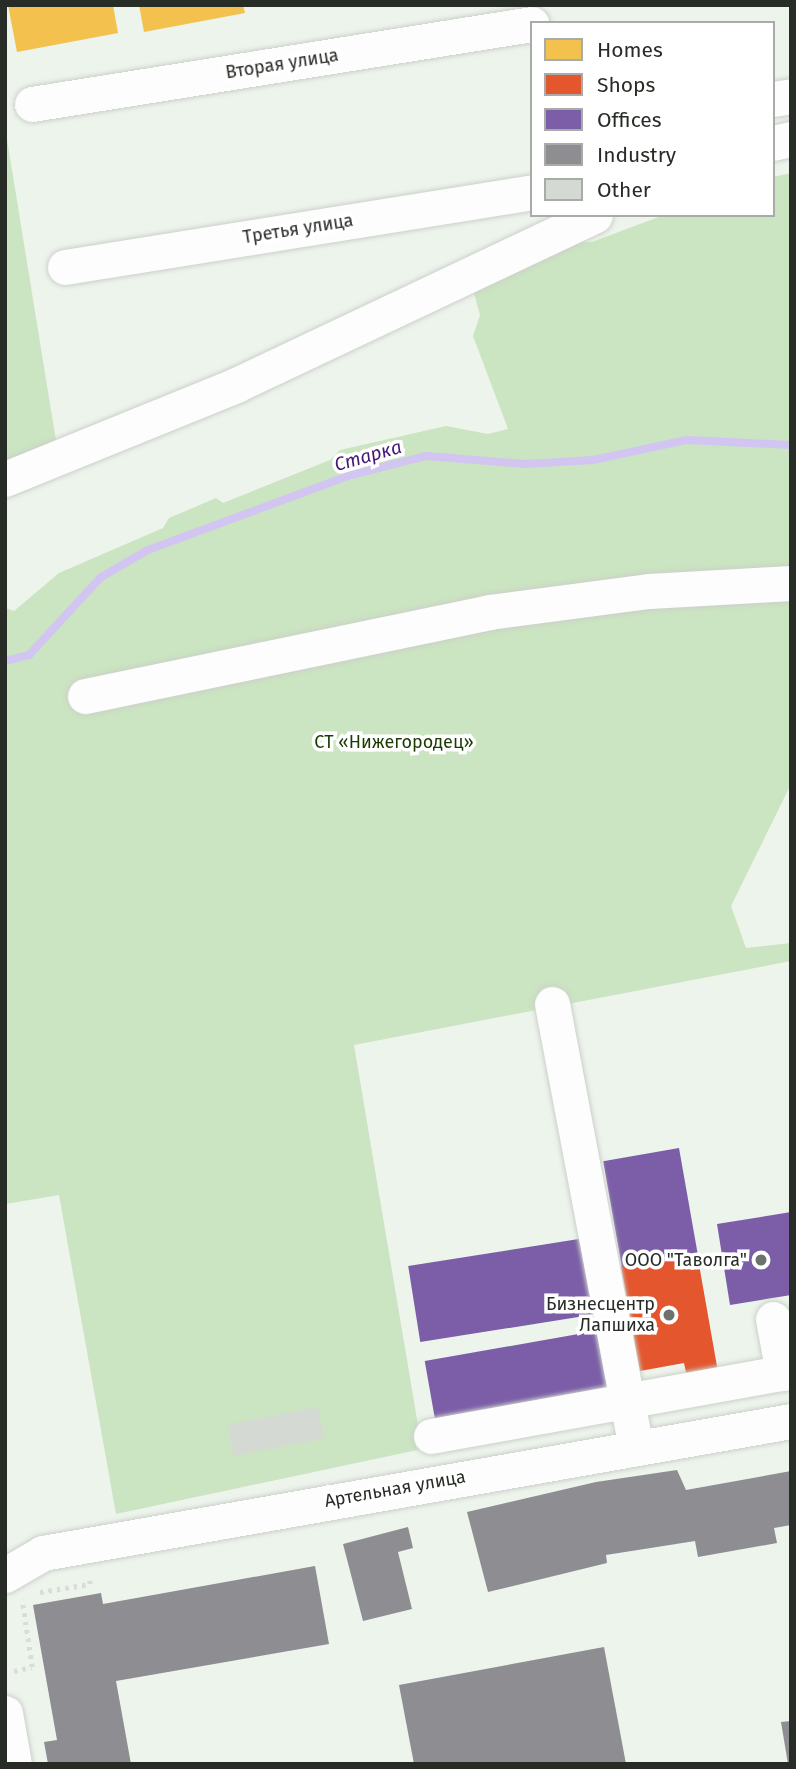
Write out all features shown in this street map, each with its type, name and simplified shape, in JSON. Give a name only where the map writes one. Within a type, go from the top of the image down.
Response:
[{"type":"street","name":"Вторая улица","points":[[32,104],[530,24]]},
{"type":"street","name":"Третья улица","points":[[65,267],[530,192]]},
{"type":"street","points":[[5,479],[236,385],[591,217]]},
{"type":"street","points":[[85,696],[489,612],[649,591],[791,583]]},
{"type":"street","points":[[552,1004],[636,1447]]},
{"type":"street","points":[[431,1436],[787,1372],[773,1319]]},
{"type":"street","name":"Артельная улица","points":[[6,1567],[43,1553],[791,1421]]},
{"type":"street","points":[[5,1713],[13,1764]]},
{"type":"path","points":[[14,1671],[32,1667],[22,1596],[90,1584],[86,1564]]},
{"type":"green space","points":[[5,127],[57,447],[5,470]]},
{"type":"green space","name":"СТ «Нижегородец»","points":[[791,173],[791,784],[731,906],[746,948],[791,943],[791,961],[354,1045],[422,1449],[116,1514],[59,1195],[5,1204],[5,608],[14,611],[59,573],[163,528],[169,518],[216,498],[223,503],[330,460],[340,450],[446,426],[488,434],[508,429],[473,336],[480,315],[472,286],[548,258],[555,243],[592,242],[659,217],[775,217],[775,177]]},
{"type":"building: Homes","points":[[8,5],[113,5],[118,33],[17,52]]},
{"type":"building: Homes","points":[[139,5],[243,5],[245,13],[144,32]]},
{"type":"building: Shops","name":"Бизнесцентр Лапшиха","points":[[697,1253],[718,1372],[687,1377],[684,1363],[640,1371],[621,1266]]},
{"type":"building: Offices","points":[[679,1148],[698,1253],[622,1267],[603,1161]]},
{"type":"building: Offices","points":[[791,1212],[791,1295],[730,1305],[717,1224]]},
{"type":"building: Offices","points":[[585,1238],[597,1314],[420,1342],[408,1266]]},
{"type":"building: Offices","points":[[601,1330],[612,1395],[436,1426],[425,1361]]},
{"type":"building: Industry","points":[[677,1470],[686,1490],[791,1471],[791,1525],[774,1528],[777,1543],[698,1557],[695,1541],[606,1555],[607,1563],[488,1592],[467,1512],[596,1482]]},
{"type":"building: Industry","points":[[408,1527],[413,1548],[398,1552],[412,1609],[363,1621],[343,1544]]},
{"type":"building: Industry","points":[[315,1566],[329,1644],[116,1681],[131,1764],[48,1764],[44,1742],[57,1740],[33,1605],[101,1593],[103,1604]]},
{"type":"building: Industry","points":[[604,1647],[626,1764],[414,1764],[399,1685]]},
{"type":"building: Industry","points":[[791,1721],[791,1764],[788,1764],[781,1722]]},
{"type":"building: Other","points":[[318,1407],[324,1438],[234,1456],[228,1425]]},
{"type":"waterway","name":"Старка","points":[[5,661],[29,655],[101,577],[148,550],[351,475],[426,456],[526,464],[593,460],[686,440],[791,445]]},
{"type":"place","name":"ООО \"Таволга\"","points":[[761,1260]]},
{"type":"place","name":"Бизнесцентр Лапшиха","points":[[669,1315]]}]
